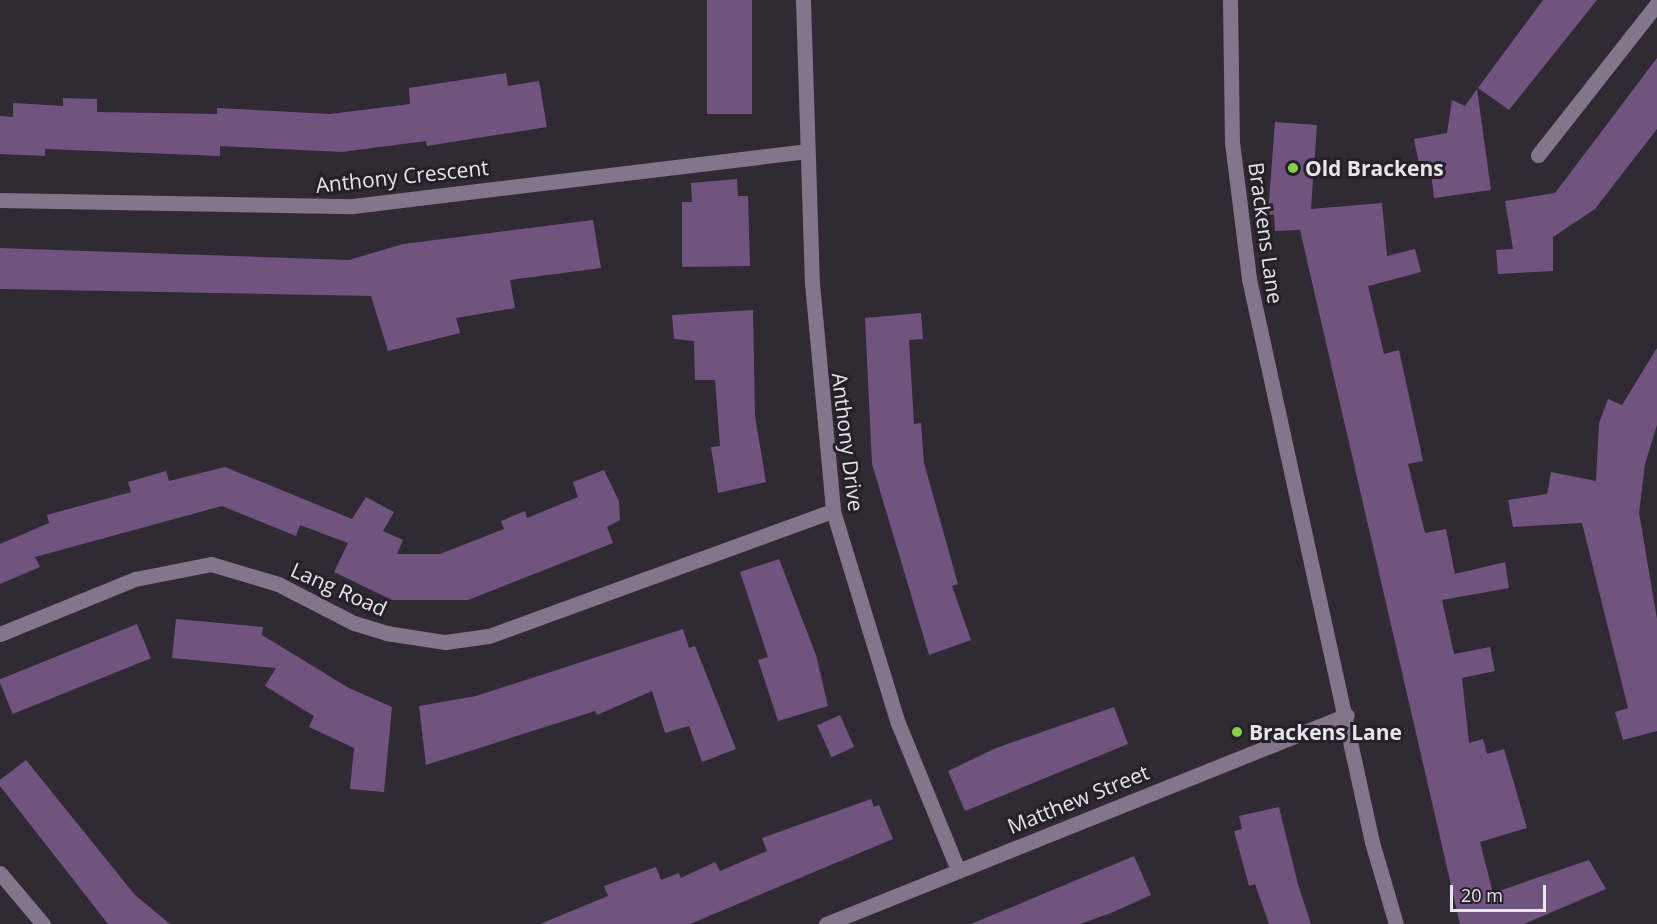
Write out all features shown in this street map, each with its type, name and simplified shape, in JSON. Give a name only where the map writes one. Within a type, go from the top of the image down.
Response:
[{"type":"street","name":"Anthony Drive","points":[[803,0],[806,151],[818,385],[833,511],[897,723],[958,870]]},
{"type":"street","name":"Brackens Lane","points":[[1230,0],[1232,142],[1249,279],[1396,924]]},
{"type":"street","points":[[1538,155],[1657,4]]},
{"type":"street","name":"Anthony Crescent","points":[[0,200],[353,206],[806,151]]},
{"type":"street","name":"Lang Road","points":[[0,634],[135,579],[211,564],[278,584],[354,623],[386,633],[445,642],[489,636],[833,511]]},
{"type":"street","name":"Matthew Street","points":[[826,924],[1347,715]]},
{"type":"street","points":[[0,873],[43,924]]},
{"type":"building","points":[[707,0],[752,0],[752,114],[707,114]]},
{"type":"building","points":[[1543,0],[1597,0],[1509,110],[1478,88]]},
{"type":"building","points":[[1657,58],[1657,129],[1595,209],[1553,237],[1553,271],[1498,274],[1496,250],[1513,249],[1505,201],[1555,193]]},
{"type":"building","points":[[506,73],[508,86],[539,81],[547,127],[427,146],[426,141],[342,152],[220,146],[220,156],[45,149],[45,156],[0,154],[0,116],[13,117],[13,103],[63,106],[63,98],[97,99],[97,112],[217,114],[217,108],[330,114],[410,104],[409,88]]},
{"type":"building","points":[[1477,89],[1491,190],[1434,198],[1431,173],[1421,174],[1414,139],[1447,133],[1452,100],[1465,106]]},
{"type":"building","points":[[1275,122],[1317,125],[1311,209],[1382,203],[1387,256],[1415,249],[1421,272],[1368,286],[1384,354],[1399,350],[1423,461],[1408,464],[1425,533],[1446,529],[1455,574],[1505,562],[1509,588],[1442,600],[1454,654],[1490,647],[1495,671],[1462,678],[1469,743],[1483,739],[1487,754],[1504,749],[1527,828],[1480,842],[1493,893],[1589,860],[1606,889],[1524,924],[1460,924],[1300,230],[1275,231],[1274,215],[1268,214]]},
{"type":"building","points":[[737,179],[738,196],[748,196],[750,266],[682,267],[682,202],[692,202],[691,183]]},
{"type":"building","points":[[593,220],[601,268],[510,280],[515,308],[456,318],[460,333],[388,351],[371,296],[0,289],[0,248],[349,260],[403,244]]},
{"type":"building","points":[[753,310],[755,416],[766,482],[718,493],[711,447],[720,446],[715,380],[695,380],[694,341],[674,339],[672,315]]},
{"type":"building","points":[[921,313],[923,339],[909,340],[914,424],[921,423],[924,463],[958,584],[952,586],[971,640],[929,655],[872,464],[865,318]]},
{"type":"building","points":[[1657,348],[1657,425],[1645,464],[1639,513],[1657,619],[1657,731],[1623,740],[1615,712],[1628,708],[1582,523],[1513,527],[1508,500],[1547,494],[1551,472],[1596,481],[1599,423],[1608,399],[1622,405]]},
{"type":"building","points":[[225,467],[352,519],[366,497],[394,512],[383,531],[403,540],[397,554],[440,554],[504,529],[501,521],[525,511],[527,518],[578,497],[573,482],[604,470],[619,501],[620,520],[607,527],[613,543],[468,600],[392,600],[334,572],[348,543],[300,525],[296,536],[222,506],[35,557],[40,567],[0,584],[0,544],[49,523],[47,515],[131,492],[128,482],[166,471],[169,481]]},
{"type":"building","points":[[779,559],[816,655],[828,706],[778,721],[758,660],[768,657],[740,572]]},
{"type":"building","points":[[176,619],[263,627],[262,635],[347,687],[392,707],[384,792],[350,789],[354,748],[309,727],[314,716],[265,686],[276,668],[172,658]]},
{"type":"building","points":[[137,624],[151,658],[13,714],[0,679]]},
{"type":"building","points":[[683,629],[689,648],[695,646],[736,749],[702,762],[689,726],[665,733],[652,691],[597,715],[595,711],[426,765],[419,706],[476,696]]},
{"type":"building","points":[[1114,707],[1128,744],[965,811],[948,771],[996,748]]},
{"type":"building","points":[[840,715],[854,747],[831,757],[817,725]]},
{"type":"building","points":[[26,760],[135,895],[170,924],[108,924],[0,786],[0,780]]},
{"type":"building","points":[[871,799],[874,807],[879,805],[893,839],[690,924],[540,924],[608,896],[604,886],[656,867],[661,880],[679,873],[681,878],[715,862],[720,871],[767,851],[762,838]]},
{"type":"building","points":[[1279,807],[1298,884],[1311,924],[1269,924],[1255,884],[1249,886],[1234,831],[1242,829],[1239,816]]},
{"type":"building","points":[[1134,856],[1151,895],[1111,913],[1080,924],[971,924]]},
{"type":"place","name":"Old Brackens","points":[[1293,168]]},
{"type":"place","name":"Brackens Lane","points":[[1237,732]]}]
